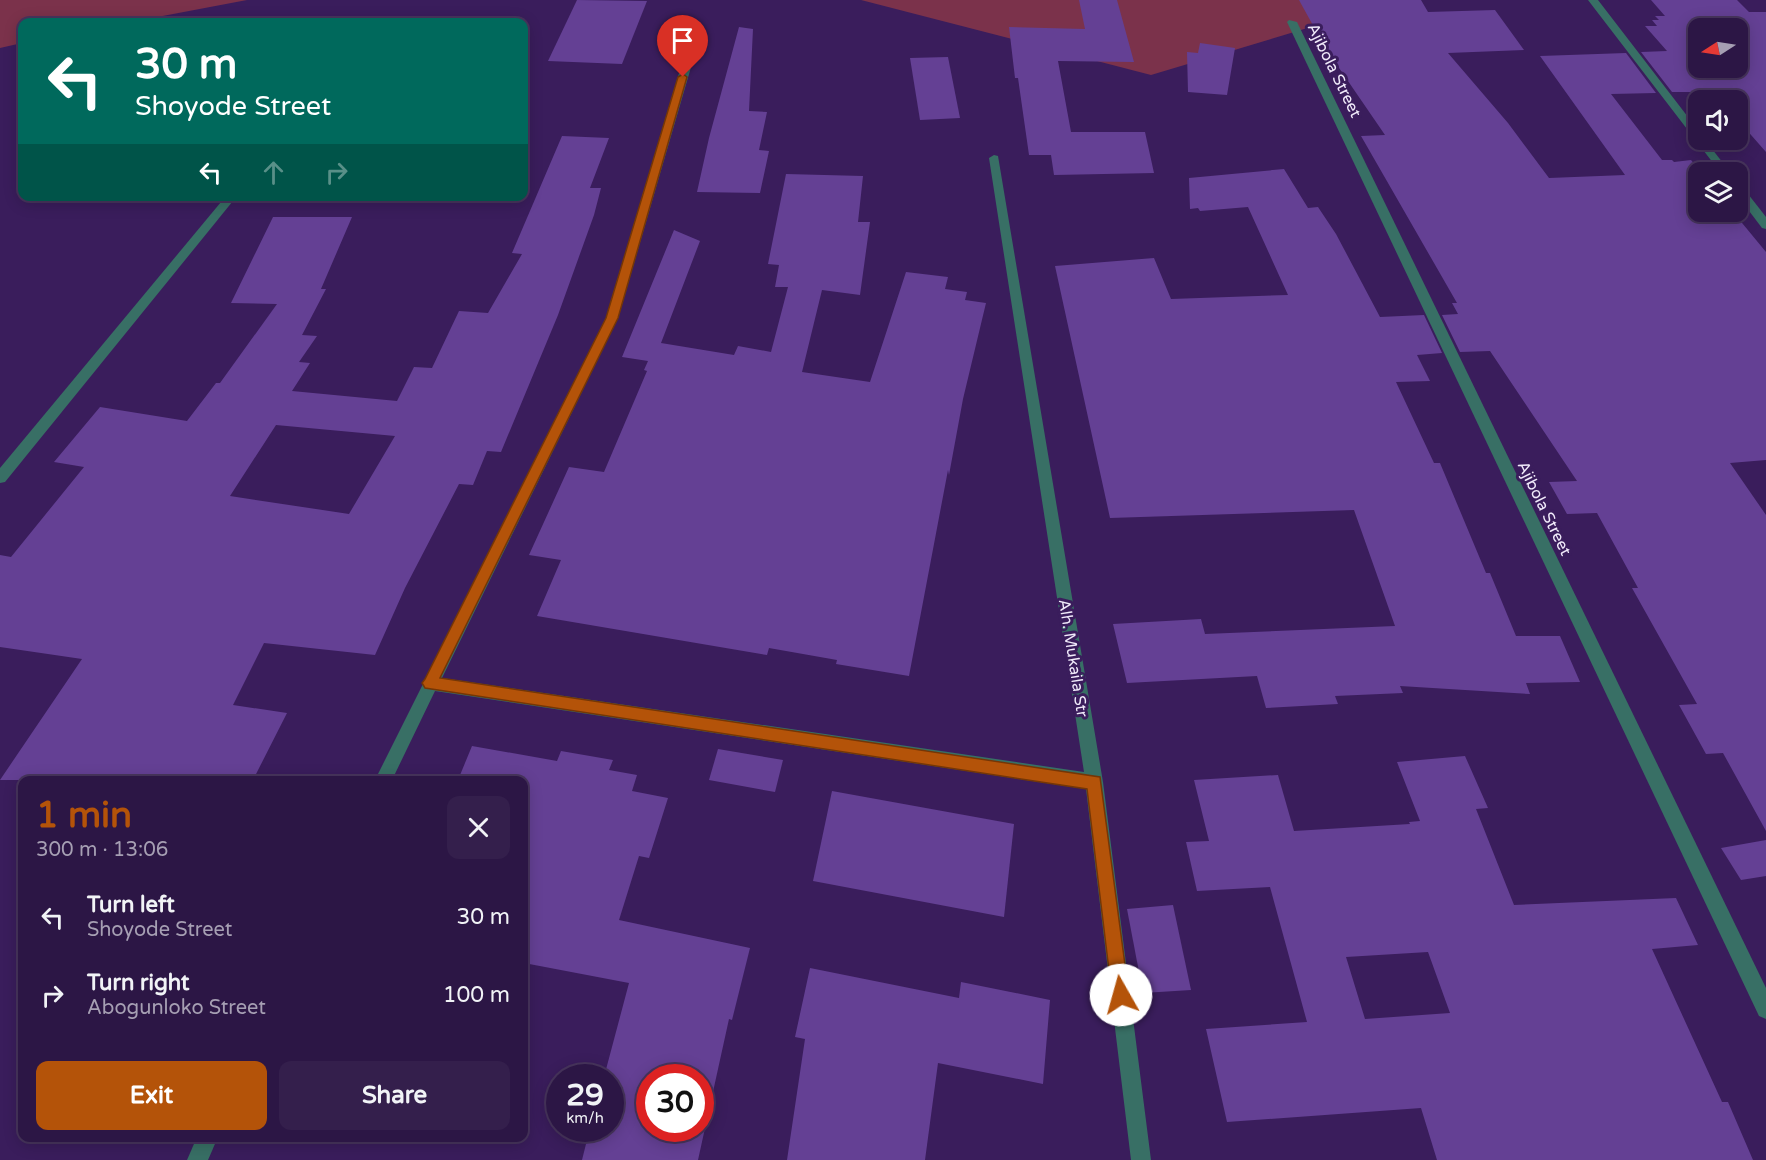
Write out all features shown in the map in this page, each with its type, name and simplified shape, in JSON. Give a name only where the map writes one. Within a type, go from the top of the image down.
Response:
[{"type":"street","points":[[1593,0],[1688,124]]},
{"type":"street","name":"Ajibola Street","points":[[1292,22],[1766,1010]]},
{"type":"street","points":[[385,776],[612,318],[696,33]]},
{"type":"street","points":[[1708,150],[1717,162]]},
{"type":"street","name":"Alh. Mukaila Str","points":[[994,158],[1094,782],[1141,1160]]},
{"type":"street","points":[[0,478],[228,201]]},
{"type":"street","points":[[1748,202],[1766,225]]},
{"type":"street","points":[[430,683],[1094,782]]},
{"type":"street","points":[[197,1160],[206,1142]]},
{"type":"shaded area","points":[[0,0],[247,0],[152,18],[18,18],[18,44],[0,48]]},
{"type":"shaded area","points":[[861,0],[1401,0],[1151,75]]},
{"type":"building","points":[[577,0],[647,1],[622,64],[548,61]]},
{"type":"building","points":[[1079,0],[1117,0],[1134,62],[1058,61],[1071,132],[1145,132],[1154,173],[1054,175],[1051,155],[1029,155],[1018,78],[1015,78],[1009,27],[1085,29]]},
{"type":"building","points":[[1299,0],[1421,0],[1428,12],[1495,10],[1524,50],[1448,53],[1508,123],[1549,178],[1625,175],[1540,56],[1626,53],[1656,93],[1611,94],[1662,160],[1674,162],[1691,160],[1693,162],[1688,162],[1688,222],[1741,222],[1766,252],[1766,460],[1730,463],[1766,515],[1766,831],[1723,753],[1706,754],[1679,705],[1697,704],[1632,588],[1638,588],[1597,513],[1567,514],[1549,482],[1577,481],[1490,351],[1460,352],[1442,315],[1458,314],[1452,303],[1457,303],[1361,136],[1385,135],[1326,49]]},
{"type":"building","points":[[1651,0],[1737,0],[1749,12],[1766,12],[1766,152],[1748,132],[1748,90],[1672,92],[1641,52],[1667,51],[1645,26],[1657,26],[1652,20],[1659,20],[1655,16],[1665,16]]},
{"type":"building","points":[[739,27],[753,29],[749,111],[767,112],[759,150],[769,151],[760,193],[697,192],[709,138]]},
{"type":"building","points":[[1200,43],[1235,48],[1227,95],[1188,92],[1187,52],[1198,53]]},
{"type":"building","points":[[948,57],[960,118],[920,120],[910,58]]},
{"type":"building","points":[[562,136],[609,138],[590,188],[601,188],[594,215],[558,315],[501,452],[487,451],[473,485],[459,484],[405,588],[375,655],[264,643],[233,705],[287,713],[255,776],[18,776],[18,780],[0,780],[82,659],[0,647],[0,555],[11,557],[84,467],[54,462],[100,407],[187,421],[216,383],[220,383],[277,304],[231,303],[273,217],[352,217],[321,289],[326,289],[302,335],[317,336],[299,362],[310,363],[292,391],[397,401],[414,367],[432,368],[459,311],[488,313],[522,254],[512,253]],"holes":[[[276,425],[395,436],[349,514],[230,496]]]},
{"type":"building","points":[[1284,169],[1308,208],[1318,207],[1336,234],[1380,317],[1424,315],[1442,353],[1417,355],[1430,381],[1396,382],[1434,463],[1440,463],[1486,573],[1490,573],[1516,636],[1560,636],[1580,682],[1526,683],[1530,694],[1400,686],[1403,693],[1335,696],[1338,704],[1266,708],[1257,676],[1127,683],[1113,624],[1201,619],[1205,634],[1395,626],[1354,510],[1110,518],[1055,266],[1154,258],[1171,299],[1288,295],[1248,207],[1200,211],[1198,208],[1190,209],[1189,178]]},
{"type":"building","points":[[786,174],[863,176],[858,222],[870,222],[860,295],[822,290],[802,372],[870,382],[906,272],[948,277],[945,289],[967,292],[965,300],[986,303],[963,399],[949,475],[948,470],[909,676],[836,664],[837,660],[769,648],[767,655],[537,616],[561,560],[529,555],[569,467],[604,472],[647,371],[644,370],[648,361],[622,357],[674,230],[700,241],[661,343],[734,355],[738,346],[771,352],[788,287],[775,287],[779,265],[768,264]]},
{"type":"building","points":[[472,746],[557,761],[561,751],[613,760],[609,770],[637,775],[632,791],[668,798],[649,858],[639,856],[619,920],[750,948],[732,1020],[729,1019],[714,1087],[714,1064],[636,1064],[636,1142],[702,1142],[698,1160],[582,1160],[586,1142],[624,1142],[624,1064],[607,1064],[629,983],[528,964],[528,776],[460,776]]},
{"type":"building","points":[[718,749],[783,760],[775,792],[709,780]]},
{"type":"building","points":[[1465,756],[1488,808],[1476,809],[1514,905],[1676,898],[1698,945],[1652,949],[1722,1102],[1728,1102],[1753,1160],[1437,1160],[1421,1108],[1227,1122],[1206,1029],[1307,1022],[1270,887],[1197,891],[1186,842],[1209,841],[1194,780],[1278,775],[1294,831],[1410,824],[1409,822],[1420,821],[1397,762]],"holes":[[[1428,952],[1450,1013],[1365,1019],[1346,957]]]},
{"type":"building","points":[[832,791],[1014,824],[1004,917],[813,881]]},
{"type":"building","points":[[1766,840],[1766,876],[1741,880],[1721,848]]},
{"type":"building","points":[[1173,905],[1191,990],[1143,993],[1127,909]]},
{"type":"building","points":[[810,968],[959,998],[961,982],[1050,1000],[1043,1084],[938,1063],[925,1160],[787,1160],[805,1039],[795,1037]]},
{"type":"route","points":[[683,77],[612,318],[430,683],[1094,782],[1121,995]]}]
